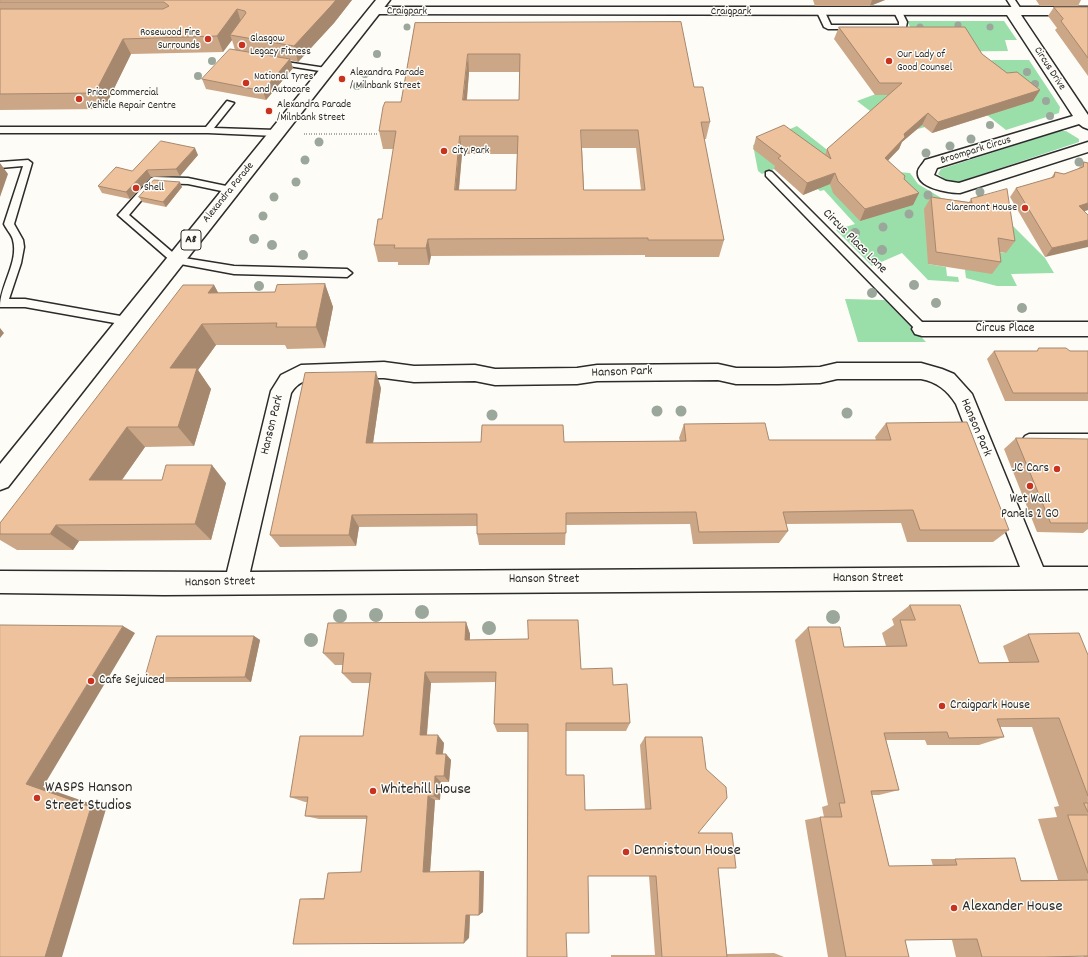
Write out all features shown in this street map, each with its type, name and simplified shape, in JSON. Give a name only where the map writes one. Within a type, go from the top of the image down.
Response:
[{"type":"street","points":[[921,0],[927,12]]},
{"type":"street","name":"Craigpark","points":[[379,6],[746,6],[822,12],[927,12],[1014,8],[1088,11]]},
{"type":"street","name":"Alexandra Parade","points":[[0,480],[326,70],[379,6]]},
{"type":"street","name":"Circus Drive","points":[[1014,8],[1085,121]]},
{"type":"street","name":"Broompark Circus","points":[[1085,121],[931,164],[927,168],[926,173],[929,179],[943,187],[960,188],[1088,147]]},
{"type":"street","name":"Circus Place","points":[[922,329],[1088,329]]},
{"type":"street","name":"Hanson Park","points":[[236,583],[281,391],[288,381],[301,373],[318,371],[384,370],[414,374],[475,373],[495,377],[577,376],[597,372],[718,372],[736,376],[820,375],[837,371],[921,371],[934,373],[946,378],[965,400],[1036,578]]},
{"type":"street","name":"Hanson Street","points":[[0,582],[236,583],[1088,578]]},
{"type":"lane","points":[[266,60],[326,70]]},
{"type":"lane","points":[[208,130],[230,103]]},
{"type":"lane","points":[[0,130],[208,130],[276,133]]},
{"type":"lane","points":[[0,165],[28,163],[9,224],[11,231],[18,239],[18,254],[2,302],[25,303],[126,321]]},
{"type":"lane","name":"Circus Place Lane","points":[[769,174],[922,329]]},
{"type":"lane","points":[[231,190],[188,181],[154,180],[122,215],[175,260],[234,270],[347,273]]},
{"type":"lane","points":[[1029,438],[1088,438]]},
{"type":"path","points":[[324,134],[378,134]]},
{"type":"green space","points":[[907,21],[1004,21],[1017,40],[1005,40],[1008,51],[923,52]]},
{"type":"green space","points":[[994,60],[1029,60],[1060,107],[1059,113],[1006,130],[973,104],[925,127],[900,134],[857,101],[949,67]]},
{"type":"green space","points":[[797,126],[850,168],[910,173],[918,184],[943,199],[928,264],[946,267],[947,276],[958,277],[959,282],[928,280],[902,253],[872,266],[836,230],[855,224],[824,190],[820,191],[789,163],[762,174],[758,171],[753,145]]},
{"type":"green space","points":[[1060,131],[1066,131],[1079,139],[1079,142],[959,182],[948,182],[938,174],[941,169]]},
{"type":"green space","points":[[982,195],[1045,258],[1054,273],[1011,274],[1017,286],[997,286],[966,278],[965,270],[989,251],[1006,253],[979,217],[976,197]]},
{"type":"green space","points":[[845,299],[885,300],[926,342],[858,342]]},
{"type":"building","points":[[0,0],[336,0],[294,46],[230,35],[246,13],[245,11],[237,9],[217,36],[123,39],[95,93],[0,94],[0,9],[163,9],[169,6],[164,2],[0,2]]},
{"type":"building","points":[[1054,7],[1088,7],[1088,58],[1061,21],[1063,19]]},
{"type":"building","name":"City Park","points":[[681,22],[694,87],[703,87],[710,122],[701,122],[724,240],[648,240],[648,238],[428,239],[426,248],[394,248],[395,245],[374,245],[378,219],[382,219],[396,131],[379,131],[383,107],[385,102],[401,102],[415,23]],"holes":[[[468,54],[520,54],[519,100],[463,100]],[[581,130],[638,130],[645,190],[584,190]],[[460,136],[518,136],[516,190],[455,190]]]},
{"type":"building","points":[[839,27],[965,27],[982,54],[1007,73],[1017,72],[1040,90],[938,122],[928,113],[904,134],[905,137],[885,158],[905,176],[904,179],[919,193],[865,209],[838,181],[835,173],[807,183],[778,158],[781,156],[756,137],[784,125],[831,159],[827,149],[902,83],[880,83]]},
{"type":"building","points":[[230,49],[290,59],[263,91],[202,79]]},
{"type":"building","points":[[161,141],[195,148],[176,169],[147,170],[126,192],[98,186],[116,167],[132,171]]},
{"type":"building","points":[[1084,162],[1088,163],[1088,203],[1079,206],[1088,215],[1088,240],[1052,248],[1016,188],[1054,177],[1055,172],[1064,174],[1083,167]]},
{"type":"building","points":[[154,180],[180,182],[163,202],[139,197]]},
{"type":"building","points":[[1007,189],[1015,241],[998,238],[1001,262],[936,252],[931,197],[972,203],[971,199]]},
{"type":"building","points":[[325,284],[316,327],[276,327],[277,323],[202,324],[170,368],[197,368],[178,427],[127,427],[89,480],[162,480],[166,465],[212,465],[195,524],[56,525],[50,534],[0,534],[0,523],[183,285],[214,285],[208,293],[275,292],[277,285]]},
{"type":"building","points":[[1039,348],[1066,348],[1070,351],[1088,351],[1088,393],[1013,393],[994,351],[1037,351]]},
{"type":"building","points":[[376,372],[366,443],[481,442],[482,425],[563,425],[564,442],[686,441],[684,424],[765,423],[769,440],[891,440],[886,423],[967,422],[1009,530],[920,530],[913,510],[783,512],[788,531],[699,532],[696,512],[566,513],[566,533],[477,534],[477,514],[352,515],[349,535],[270,535],[305,373]]},
{"type":"building","name":"JC Cars","points":[[1016,438],[1088,439],[1088,523],[1051,523]]},
{"type":"building","points":[[910,605],[960,605],[979,663],[1039,662],[1028,634],[1079,633],[1088,655],[1088,796],[1059,718],[997,719],[1004,737],[949,738],[947,732],[884,733],[899,790],[871,791],[889,866],[957,865],[955,859],[1015,858],[1021,881],[1088,880],[1088,956],[982,957],[977,939],[905,940],[909,957],[846,957],[820,817],[842,817],[839,803],[845,803],[808,627],[840,627],[844,647],[907,646],[900,620],[915,620]]},
{"type":"building","points":[[528,620],[578,620],[581,669],[612,668],[613,685],[627,684],[630,723],[566,723],[566,775],[584,775],[585,810],[651,809],[645,737],[702,737],[706,769],[726,787],[727,798],[698,833],[732,833],[736,868],[718,868],[727,957],[662,957],[656,876],[588,876],[589,933],[566,933],[567,957],[527,957],[528,724],[494,724],[496,672],[425,672],[420,735],[438,735],[436,754],[446,754],[444,776],[435,776],[434,796],[428,796],[423,872],[480,871],[479,915],[466,915],[464,943],[293,944],[300,899],[324,899],[328,873],[361,872],[367,816],[305,816],[308,797],[290,797],[300,736],[363,736],[371,673],[342,673],[344,653],[323,653],[328,623],[466,622],[465,640],[528,639]]},
{"type":"building","name":"WASPS Hanson Street Studios","points":[[0,625],[123,626],[26,784],[91,807],[45,957],[0,957]]},
{"type":"building","points":[[157,636],[254,636],[245,677],[145,678]]},
{"type":"building","points":[[1084,803],[1088,803],[1088,812]]},
{"type":"building","points":[[1068,815],[1088,815],[1088,873]]},
{"type":"place","name":"Rosewood Fire Surrounds","points":[[208,39]]},
{"type":"place","name":"Glasgow Legacy Fitness","points":[[242,45]]},
{"type":"place","name":"Our Lady of Good Counsel","points":[[889,61]]},
{"type":"place","name":"Alexandra Parade / Milnbank Street","points":[[342,79]]},
{"type":"place","name":"National Tyres and Autocare","points":[[246,83]]},
{"type":"place","name":"Price Commercial Vehicle Repair Centre","points":[[79,99]]},
{"type":"place","name":"Alexandra Parade /Milnbank Street","points":[[269,111]]},
{"type":"place","name":"City Park","points":[[444,151]]},
{"type":"place","name":"Shell","points":[[136,188]]},
{"type":"place","name":"Claremont House","points":[[1025,208]]},
{"type":"place","name":"JC Cars","points":[[1057,469]]},
{"type":"place","name":"Wet Wall Panels 2 GO","points":[[1030,486]]},
{"type":"place","name":"Cafe Sejuiced","points":[[91,681]]},
{"type":"place","name":"Craigpark House","points":[[942,706]]},
{"type":"place","name":"Whitehill House","points":[[373,791]]},
{"type":"place","name":"WASPS Hanson Street Studios","points":[[37,798]]},
{"type":"place","name":"Dennistoun House","points":[[626,852]]},
{"type":"place","name":"Alexander House","points":[[954,908]]}]
